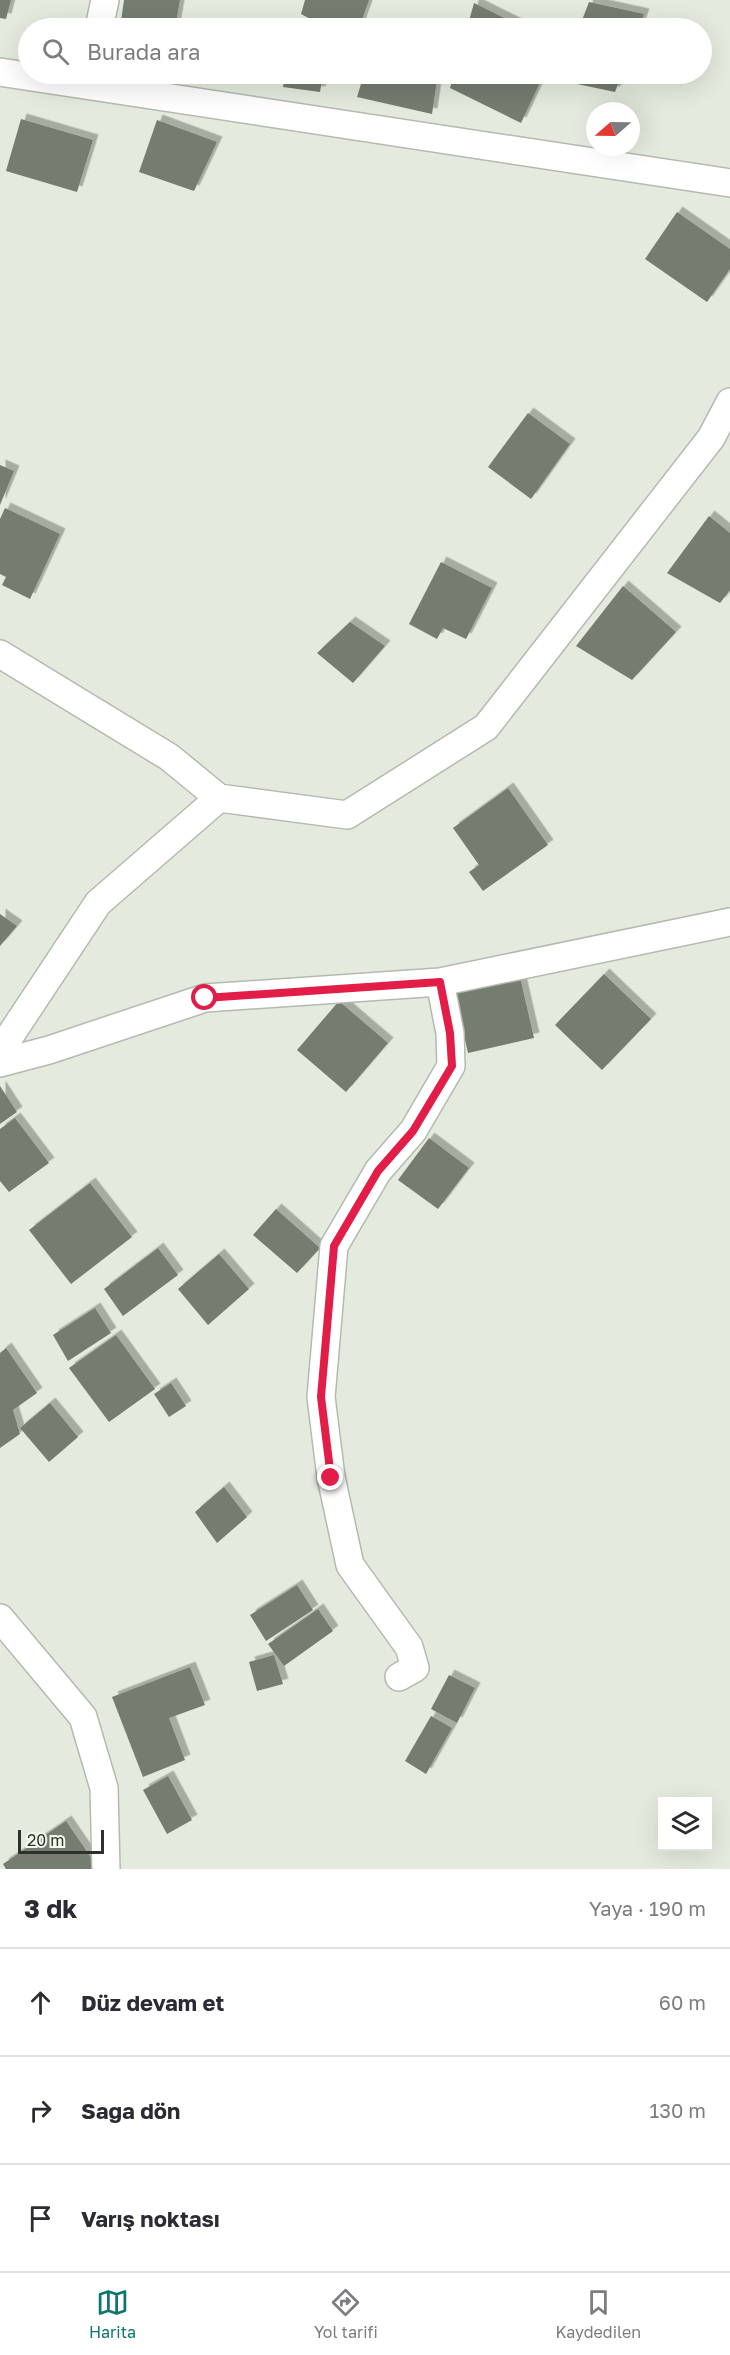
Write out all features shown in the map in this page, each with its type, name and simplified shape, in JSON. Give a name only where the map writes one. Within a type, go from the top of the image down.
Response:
[{"type":"street","points":[[101,18],[105,0]]},
{"type":"street","points":[[0,72],[18,73]]},
{"type":"street","points":[[119,84],[730,183]]},
{"type":"street","points":[[0,654],[169,757],[219,798],[347,815],[486,727],[711,438],[730,402]]},
{"type":"street","points":[[0,1051],[99,903],[219,798]]},
{"type":"street","points":[[0,1063],[50,1050],[205,998],[440,982],[730,922]]},
{"type":"street","points":[[399,1677],[415,1668],[409,1647],[350,1565],[331,1478],[321,1397],[334,1246],[378,1171],[413,1131],[452,1066],[450,1033],[440,982]]},
{"type":"street","points":[[0,1618],[83,1717],[104,1788],[106,1869]]},
{"type":"building","points":[[0,0],[11,0],[6,19],[0,18]]},
{"type":"building","points":[[124,0],[180,0],[177,18],[121,18]]},
{"type":"building","points":[[305,0],[369,0],[363,18],[308,18],[301,14]]},
{"type":"building","points":[[589,2],[644,14],[643,18],[583,18]]},
{"type":"building","points":[[474,3],[505,18],[470,18]]},
{"type":"building","points":[[283,84],[321,84],[320,92],[283,87]]},
{"type":"building","points":[[361,84],[436,84],[432,114],[357,97]]},
{"type":"building","points":[[451,84],[539,84],[521,123],[450,88]]},
{"type":"building","points":[[577,84],[618,84],[615,92]]},
{"type":"building","points":[[21,119],[93,140],[77,192],[6,171]]},
{"type":"building","points":[[157,120],[217,142],[194,191],[139,172]]},
{"type":"building","points":[[677,212],[730,249],[730,269],[707,302],[645,259]]},
{"type":"building","points":[[528,413],[570,444],[531,499],[488,467]]},
{"type":"building","points":[[0,465],[14,471],[0,505]]},
{"type":"building","points":[[5,508],[60,534],[30,599],[2,585],[6,577],[0,574],[0,519]]},
{"type":"building","points":[[709,516],[730,533],[730,590],[720,603],[667,573]]},
{"type":"building","points":[[441,562],[492,588],[466,639],[443,628],[437,639],[409,624]]},
{"type":"building","points":[[623,586],[676,632],[632,680],[576,646]]},
{"type":"building","points":[[350,622],[385,646],[353,683],[317,653]]},
{"type":"building","points":[[508,788],[548,845],[483,891],[469,872],[479,865],[453,828]]},
{"type":"building","points":[[0,914],[17,926],[0,946]]},
{"type":"building","points":[[604,974],[651,1019],[602,1070],[555,1025]]},
{"type":"building","points":[[520,977],[534,1038],[468,1053],[454,992]]},
{"type":"building","points":[[339,1001],[388,1043],[346,1092],[297,1050]]},
{"type":"building","points":[[0,1086],[17,1112],[0,1124]]},
{"type":"building","points":[[15,1118],[49,1163],[9,1192],[0,1181],[0,1129]]},
{"type":"building","points":[[429,1138],[469,1168],[438,1209],[398,1180]]},
{"type":"building","points":[[90,1183],[132,1237],[71,1284],[29,1230]]},
{"type":"building","points":[[276,1209],[320,1248],[297,1273],[253,1235]]},
{"type":"building","points":[[158,1248],[178,1275],[123,1316],[104,1289]]},
{"type":"building","points":[[219,1254],[249,1289],[208,1325],[178,1289]]},
{"type":"building","points":[[95,1308],[111,1333],[68,1361],[53,1335]]},
{"type":"building","points":[[116,1335],[155,1389],[109,1422],[69,1368]]},
{"type":"building","points":[[6,1348],[37,1393],[13,1410],[20,1434],[0,1448],[0,1353]]},
{"type":"building","points":[[171,1383],[186,1406],[169,1417],[154,1394]]},
{"type":"building","points":[[50,1403],[78,1437],[49,1462],[20,1428]]},
{"type":"building","points":[[224,1487],[247,1517],[217,1543],[195,1512]]},
{"type":"building","points":[[297,1585],[313,1610],[266,1641],[250,1615]]},
{"type":"building","points":[[318,1609],[333,1631],[284,1666],[268,1644]]},
{"type":"building","points":[[274,1655],[283,1684],[257,1691],[249,1662]]},
{"type":"building","points":[[190,1667],[205,1705],[169,1718],[185,1760],[143,1777],[112,1697]]},
{"type":"building","points":[[449,1675],[475,1688],[457,1723],[431,1709]]},
{"type":"building","points":[[431,1716],[452,1728],[426,1774],[405,1761]]},
{"type":"building","points":[[168,1776],[192,1820],[167,1834],[143,1790]]},
{"type":"building","points":[[66,1821],[99,1869],[6,1869],[3,1864]]},
{"type":"route","points":[[205,998],[440,982],[450,1033],[452,1066],[413,1131],[378,1171],[334,1246],[321,1397],[331,1478]]}]
